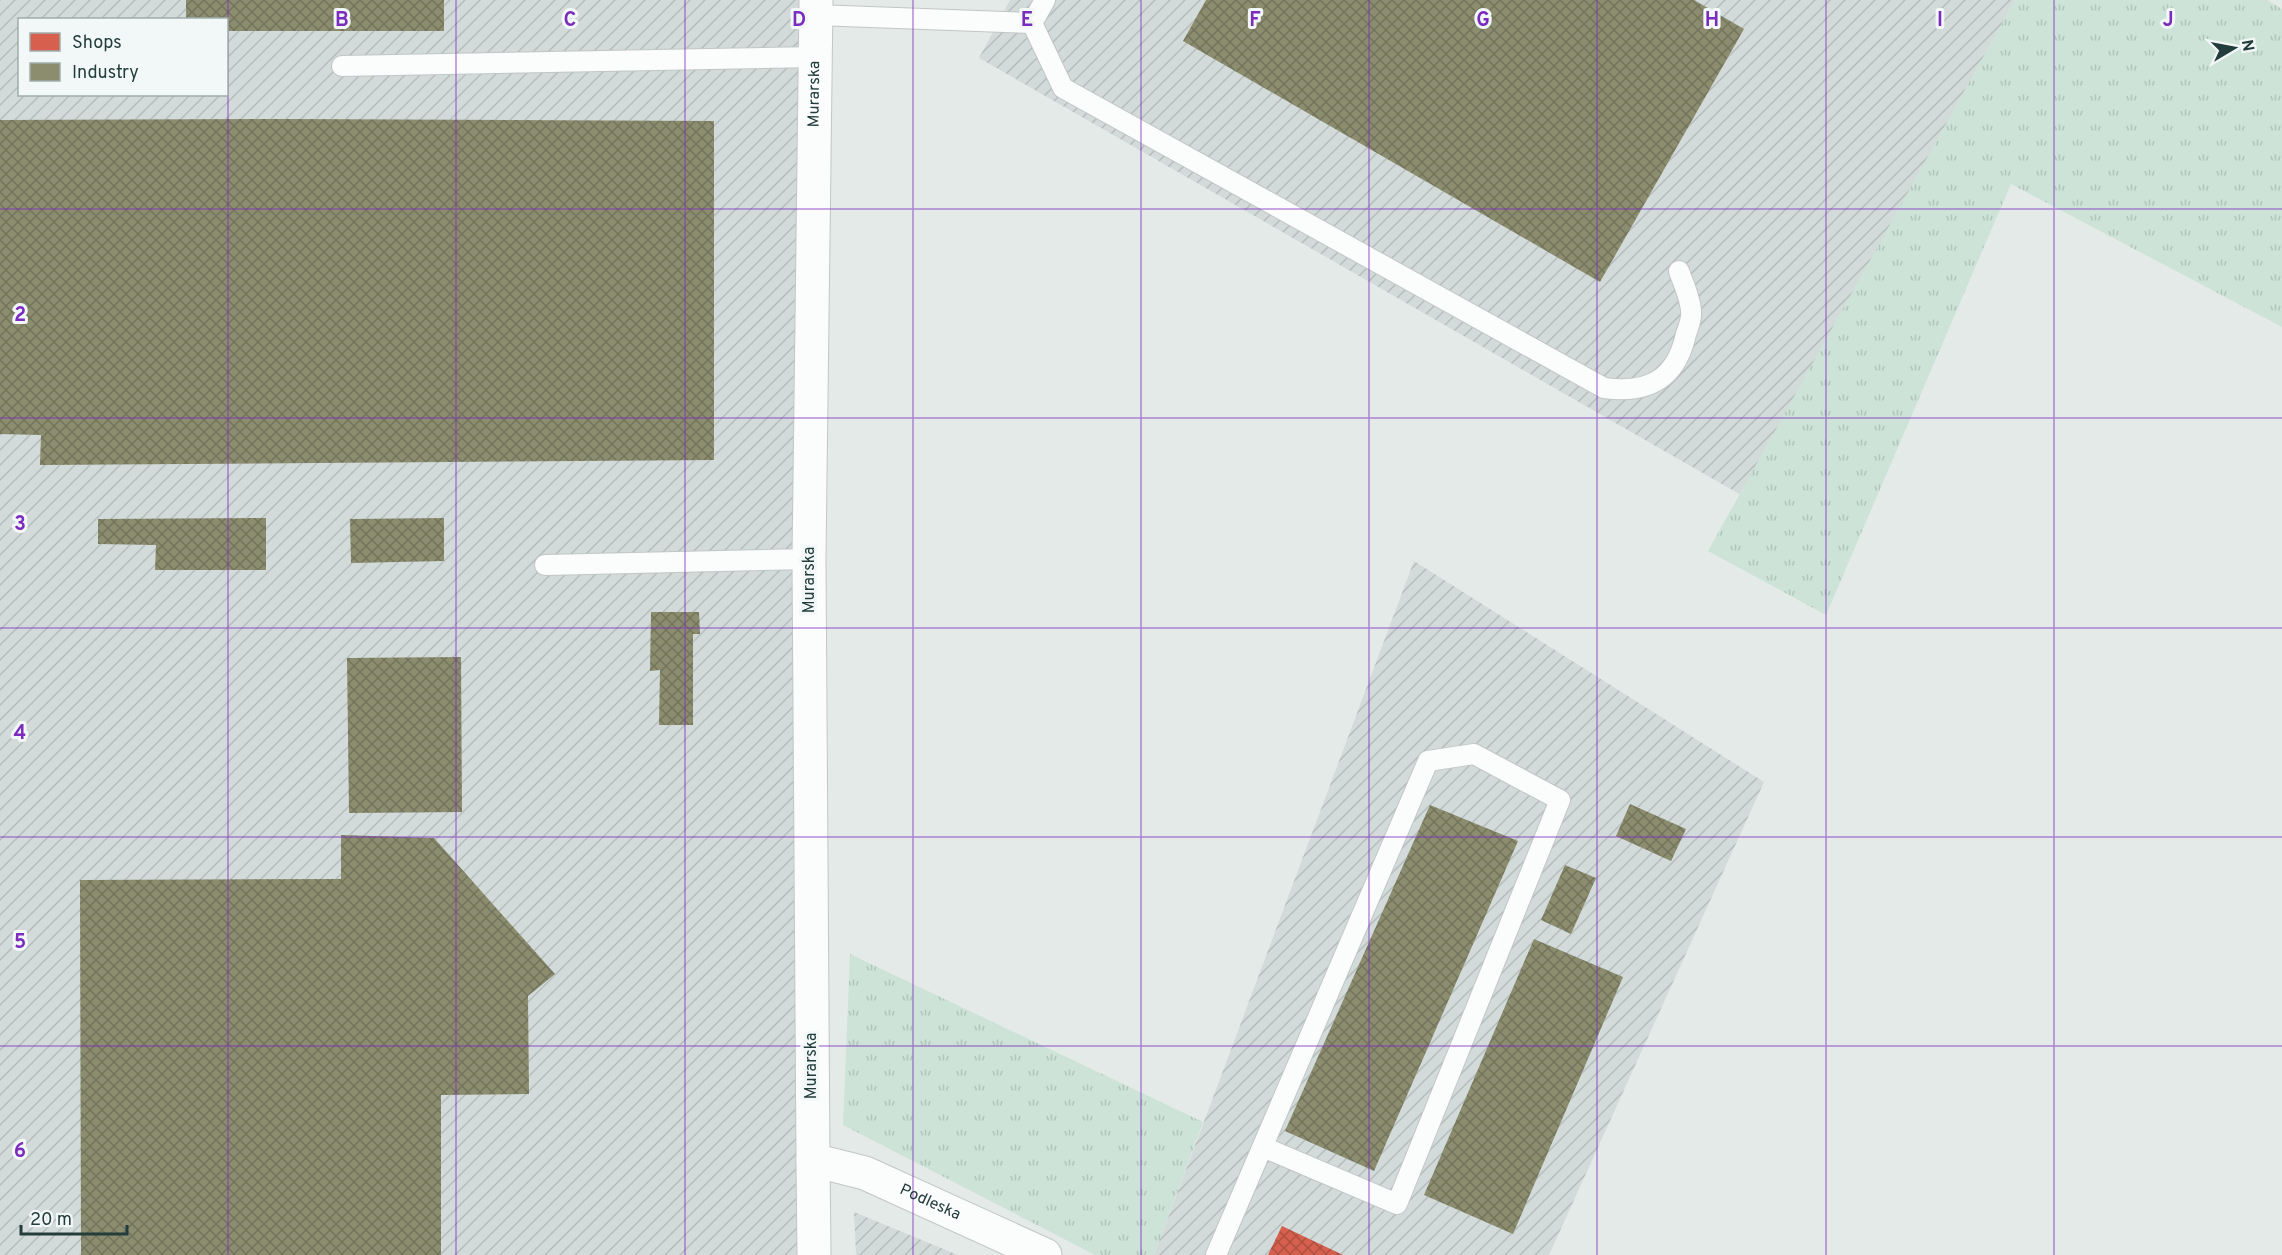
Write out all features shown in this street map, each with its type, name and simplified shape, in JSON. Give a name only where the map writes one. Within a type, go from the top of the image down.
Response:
[{"type":"street","name":"Murarska","points":[[814,1255],[810,559],[816,7]]},
{"type":"street","name":"Podleska","points":[[813,1160],[865,1173],[1045,1255]]},
{"type":"lane","points":[[1032,22],[1045,0]]},
{"type":"lane","points":[[816,7],[1032,22]]},
{"type":"lane","points":[[1032,22],[1063,88],[1604,388],[1626,391],[1648,386],[1668,374],[1681,356],[1692,311],[1679,271]]},
{"type":"lane","points":[[342,66],[817,57]]},
{"type":"lane","points":[[545,565],[810,559]]},
{"type":"lane","points":[[1216,1255],[1428,761],[1474,754],[1560,800],[1397,1204],[1263,1147]]},
{"type":"shaded area","points":[[0,0],[800,0],[801,1255],[0,1255]]},
{"type":"shaded area","points":[[1010,0],[2015,0],[1741,495],[979,58]]},
{"type":"shaded area","points":[[1414,561],[1764,782],[1549,1255],[1154,1255]]},
{"type":"shaded area","points":[[854,1212],[958,1255],[856,1255]]},
{"type":"green space","points":[[2015,0],[2267,0],[2282,9],[2282,327],[2011,184],[1826,615],[1708,551]]},
{"type":"green space","points":[[850,954],[1203,1122],[1154,1255],[1095,1255],[843,1125]]},
{"type":"building: Shops","points":[[1282,1226],[1343,1255],[1268,1255]]},
{"type":"building: Industry","points":[[186,0],[444,0],[444,31],[228,31],[228,18],[186,18]]},
{"type":"building: Industry","points":[[1206,0],[1694,0],[1744,29],[1600,282],[1183,41]]},
{"type":"building: Industry","points":[[0,120],[714,121],[714,460],[40,465],[41,435],[0,434]]},
{"type":"building: Industry","points":[[266,518],[266,570],[155,570],[156,545],[98,544],[98,519]]},
{"type":"building: Industry","points":[[444,518],[444,561],[351,563],[350,519]]},
{"type":"building: Industry","points":[[651,612],[699,612],[700,634],[693,634],[693,725],[659,725],[660,670],[650,671]]},
{"type":"building: Industry","points":[[461,657],[462,812],[349,813],[347,658]]},
{"type":"building: Industry","points":[[1630,804],[1686,829],[1671,861],[1616,836]]},
{"type":"building: Industry","points":[[1430,805],[1518,841],[1374,1171],[1285,1131]]},
{"type":"building: Industry","points":[[341,835],[434,838],[555,974],[528,996],[529,1094],[441,1095],[441,1255],[81,1255],[80,880],[341,879]]},
{"type":"building: Industry","points":[[1565,865],[1596,878],[1571,934],[1541,920]]},
{"type":"building: Industry","points":[[1534,939],[1623,977],[1513,1234],[1424,1195]]}]
